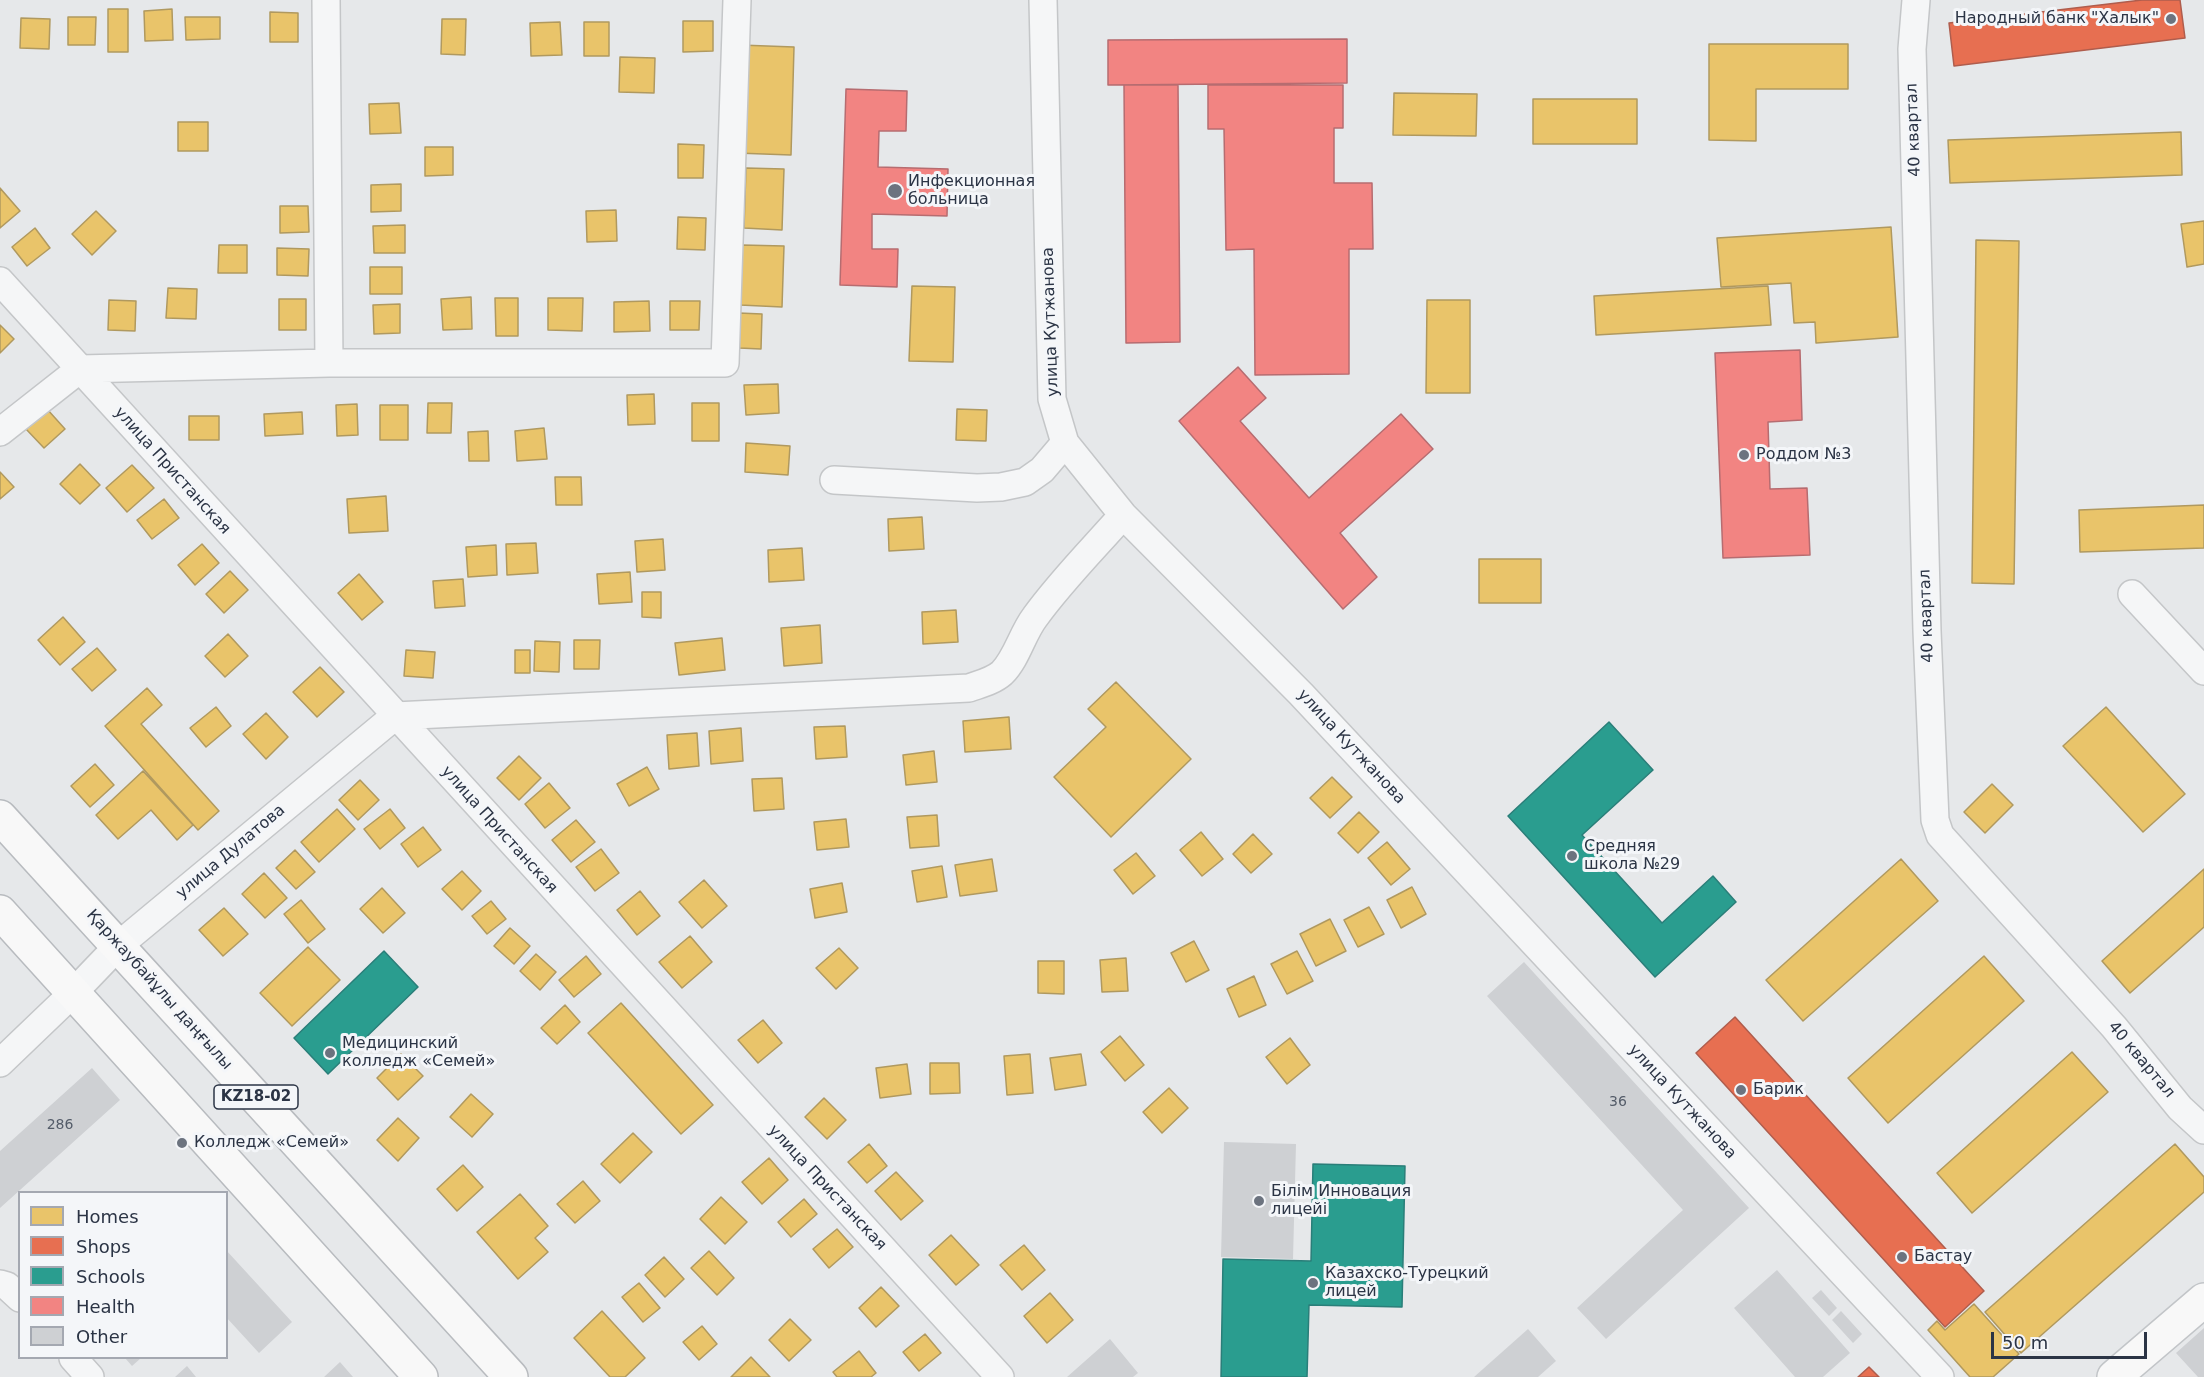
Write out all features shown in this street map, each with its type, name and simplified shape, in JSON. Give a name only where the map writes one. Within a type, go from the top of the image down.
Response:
[{"type":"main road","name":"Қаржаубайұлы даңғылы","points":[[0,817],[511,1377]]},
{"type":"main road","points":[[0,912],[421,1377]]},
{"type":"main road","points":[[2114,1377],[2204,1300]]},
{"type":"street","points":[[326,0],[329,363]]},
{"type":"street","points":[[0,432],[80,369],[329,363],[725,363],[737,0]]},
{"type":"street","name":"улица Кутжанова","points":[[1043,0],[1052,399],[1065,443],[1123,515],[1301,694],[1940,1377]]},
{"type":"street","name":"40 квартал","points":[[1916,0],[1912,49],[1927,631],[1935,820],[1940,835],[2114,1027],[2180,1108],[2204,1130]]},
{"type":"street","name":"улица Пристанская","points":[[0,281],[1000,1377]]},
{"type":"street","points":[[834,480],[977,489],[1001,487],[1025,482],[1042,470],[1065,443]]},
{"type":"street","points":[[395,716],[969,688],[1001,674],[1012,659],[1027,628],[1045,603],[1123,515]]},
{"type":"street","points":[[2132,594],[2204,671]]},
{"type":"street","name":"улица Дулатова","points":[[0,1063],[119,945],[395,716]]},
{"type":"street","points":[[0,1284],[7,1286],[18,1296]]},
{"type":"street","points":[[74,1359],[90,1377]]},
{"type":"building: Homes","points":[[108,9],[128,9],[128,52],[108,52]]},
{"type":"building: Homes","points":[[172,9],[173,40],[145,41],[144,11]]},
{"type":"building: Homes","points":[[270,12],[298,13],[298,42],[270,42]]},
{"type":"building: Homes","points":[[68,17],[96,17],[95,45],[68,45]]},
{"type":"building: Homes","points":[[185,17],[220,17],[220,39],[186,40]]},
{"type":"building: Homes","points":[[21,18],[50,19],[49,49],[20,48]]},
{"type":"building: Homes","points":[[442,19],[466,19],[465,55],[441,54]]},
{"type":"building: Homes","points":[[683,21],[713,21],[713,51],[683,52]]},
{"type":"building: Homes","points":[[560,22],[562,55],[531,56],[530,23]]},
{"type":"building: Homes","points":[[584,22],[609,22],[609,56],[584,56]]},
{"type":"building: Homes","points":[[1709,44],[1848,44],[1848,89],[1756,89],[1756,141],[1709,140]]},
{"type":"building: Homes","points":[[740,45],[794,47],[791,155],[736,153]]},
{"type":"building: Homes","points":[[620,57],[655,58],[654,93],[619,92]]},
{"type":"building: Homes","points":[[1394,93],[1477,94],[1476,136],[1393,135]]},
{"type":"building: Homes","points":[[1533,99],[1637,99],[1637,144],[1533,144]]},
{"type":"building: Homes","points":[[399,103],[401,133],[370,134],[369,104]]},
{"type":"building: Homes","points":[[178,122],[208,122],[208,151],[178,151]]},
{"type":"building: Homes","points":[[2181,132],[2182,175],[1950,183],[1948,140]]},
{"type":"building: Homes","points":[[678,144],[704,145],[703,178],[678,178]]},
{"type":"building: Homes","points":[[425,147],[453,147],[453,175],[425,176]]},
{"type":"building: Homes","points":[[746,168],[784,169],[782,230],[744,228]]},
{"type":"building: Homes","points":[[401,184],[401,211],[371,212],[371,185]]},
{"type":"building: Homes","points":[[0,188],[20,211],[0,228]]},
{"type":"building: Homes","points":[[280,206],[308,206],[309,232],[280,233]]},
{"type":"building: Homes","points":[[616,210],[617,241],[587,242],[586,211]]},
{"type":"building: Homes","points":[[96,211],[116,231],[92,255],[72,234]]},
{"type":"building: Homes","points":[[678,217],[706,218],[705,250],[677,249]]},
{"type":"building: Homes","points":[[2204,221],[2204,264],[2187,267],[2181,224]]},
{"type":"building: Homes","points":[[405,225],[405,253],[374,253],[373,226]]},
{"type":"building: Homes","points":[[1891,227],[1898,337],[1816,343],[1815,322],[1794,323],[1791,283],[1721,287],[1717,238]]},
{"type":"building: Homes","points":[[35,228],[50,248],[27,266],[12,247]]},
{"type":"building: Homes","points":[[1976,240],[2019,241],[2014,584],[1972,583]]},
{"type":"building: Homes","points":[[219,245],[247,245],[247,273],[218,273]]},
{"type":"building: Homes","points":[[742,245],[784,246],[782,307],[740,305]]},
{"type":"building: Homes","points":[[277,248],[309,249],[308,276],[277,275]]},
{"type":"building: Homes","points":[[370,267],[402,267],[402,294],[370,294]]},
{"type":"building: Homes","points":[[912,286],[955,287],[953,362],[909,361]]},
{"type":"building: Homes","points":[[1768,286],[1771,325],[1596,335],[1594,296]]},
{"type":"building: Homes","points":[[168,288],[197,289],[196,319],[166,318]]},
{"type":"building: Homes","points":[[471,297],[472,329],[443,330],[441,299]]},
{"type":"building: Homes","points":[[495,298],[518,298],[518,336],[496,336]]},
{"type":"building: Homes","points":[[548,298],[583,298],[582,331],[548,330]]},
{"type":"building: Homes","points":[[279,299],[306,299],[306,330],[279,330]]},
{"type":"building: Homes","points":[[109,300],[136,301],[135,331],[108,330]]},
{"type":"building: Homes","points":[[1427,300],[1470,300],[1470,393],[1426,393]]},
{"type":"building: Homes","points":[[649,301],[650,331],[614,332],[614,302]]},
{"type":"building: Homes","points":[[670,301],[700,301],[699,330],[670,330]]},
{"type":"building: Homes","points":[[400,304],[400,333],[374,334],[373,305]]},
{"type":"building: Homes","points":[[739,313],[762,314],[761,349],[739,348]]},
{"type":"building: Homes","points":[[0,325],[14,339],[0,353]]},
{"type":"building: Homes","points":[[778,384],[779,413],[746,415],[744,385]]},
{"type":"building: Homes","points":[[654,394],[655,424],[628,425],[627,395]]},
{"type":"building: Homes","points":[[428,403],[452,403],[451,433],[427,433]]},
{"type":"building: Homes","points":[[692,403],[719,403],[719,441],[692,441]]},
{"type":"building: Homes","points":[[357,404],[358,435],[337,436],[336,405]]},
{"type":"building: Homes","points":[[380,405],[408,405],[408,440],[380,440]]},
{"type":"building: Homes","points":[[47,409],[65,429],[44,448],[25,428]]},
{"type":"building: Homes","points":[[957,409],[987,410],[986,441],[956,440]]},
{"type":"building: Homes","points":[[302,412],[303,434],[265,436],[264,414]]},
{"type":"building: Homes","points":[[189,416],[219,416],[219,440],[189,440]]},
{"type":"building: Homes","points":[[544,428],[547,459],[517,461],[515,431]]},
{"type":"building: Homes","points":[[488,431],[489,461],[469,461],[468,432]]},
{"type":"building: Homes","points":[[746,443],[790,446],[788,475],[745,472]]},
{"type":"building: Homes","points":[[80,464],[100,485],[80,504],[60,484]]},
{"type":"building: Homes","points":[[132,465],[154,488],[127,512],[106,488]]},
{"type":"building: Homes","points":[[0,472],[14,487],[0,499]]},
{"type":"building: Homes","points":[[555,477],[581,477],[582,505],[556,505]]},
{"type":"building: Homes","points":[[386,496],[388,531],[349,533],[347,499]]},
{"type":"building: Homes","points":[[164,499],[179,518],[152,539],[137,520]]},
{"type":"building: Homes","points":[[2204,505],[2204,548],[2080,552],[2079,510]]},
{"type":"building: Homes","points":[[922,517],[924,549],[889,551],[888,519]]},
{"type":"building: Homes","points":[[663,539],[665,570],[637,572],[635,541]]},
{"type":"building: Homes","points":[[536,543],[538,573],[507,575],[506,544]]},
{"type":"building: Homes","points":[[202,544],[219,563],[195,585],[178,565]]},
{"type":"building: Homes","points":[[496,545],[497,575],[468,577],[466,547]]},
{"type":"building: Homes","points":[[802,548],[804,580],[769,582],[768,550]]},
{"type":"building: Homes","points":[[1479,559],[1541,559],[1541,603],[1479,603]]},
{"type":"building: Homes","points":[[230,571],[248,590],[224,613],[206,594]]},
{"type":"building: Homes","points":[[630,572],[632,602],[599,604],[597,574]]},
{"type":"building: Homes","points":[[359,574],[383,602],[362,620],[338,593]]},
{"type":"building: Homes","points":[[463,579],[465,606],[435,608],[433,581]]},
{"type":"building: Homes","points":[[642,592],[661,592],[661,618],[642,617]]},
{"type":"building: Homes","points":[[956,610],[958,642],[923,644],[922,612]]},
{"type":"building: Homes","points":[[63,617],[85,642],[60,665],[38,640]]},
{"type":"building: Homes","points":[[820,625],[822,663],[784,666],[781,628]]},
{"type":"building: Homes","points":[[228,634],[248,656],[225,677],[205,656]]},
{"type":"building: Homes","points":[[722,638],[725,670],[679,675],[675,643]]},
{"type":"building: Homes","points":[[574,640],[600,640],[599,669],[574,669]]},
{"type":"building: Homes","points":[[535,641],[560,642],[559,672],[534,671]]},
{"type":"building: Homes","points":[[97,648],[116,670],[92,691],[72,669]]},
{"type":"building: Homes","points":[[406,650],[435,652],[433,678],[404,676]]},
{"type":"building: Homes","points":[[515,650],[530,650],[530,673],[515,673]]},
{"type":"building: Homes","points":[[320,667],[344,692],[317,717],[293,692]]},
{"type":"building: Homes","points":[[1116,682],[1191,759],[1111,837],[1054,777],[1106,727],[1088,709]]},
{"type":"building: Homes","points":[[147,688],[162,705],[141,724],[219,811],[198,830],[105,726]]},
{"type":"building: Homes","points":[[216,707],[231,726],[206,747],[190,728]]},
{"type":"building: Homes","points":[[2106,707],[2185,794],[2143,832],[2063,746]]},
{"type":"building: Homes","points":[[266,713],[288,737],[266,759],[243,734]]},
{"type":"building: Homes","points":[[1009,717],[1011,749],[965,752],[963,721]]},
{"type":"building: Homes","points":[[845,726],[847,757],[816,759],[814,727]]},
{"type":"building: Homes","points":[[741,728],[743,761],[711,764],[709,731]]},
{"type":"building: Homes","points":[[697,733],[699,766],[669,769],[667,735]]},
{"type":"building: Homes","points":[[934,751],[937,782],[906,785],[903,755]]},
{"type":"building: Homes","points":[[519,756],[541,778],[519,800],[497,778]]},
{"type":"building: Homes","points":[[95,764],[114,785],[90,807],[71,786]]},
{"type":"building: Homes","points":[[647,767],[659,789],[629,806],[617,784]]},
{"type":"building: Homes","points":[[143,771],[193,825],[177,840],[151,810],[118,839],[96,815]]},
{"type":"building: Homes","points":[[1332,777],[1352,797],[1330,818],[1310,798]]},
{"type":"building: Homes","points":[[782,778],[784,809],[754,811],[752,779]]},
{"type":"building: Homes","points":[[360,780],[379,800],[358,820],[339,800]]},
{"type":"building: Homes","points":[[549,783],[570,808],[545,828],[525,804]]},
{"type":"building: Homes","points":[[1992,784],[2013,805],[1985,833],[1964,812]]},
{"type":"building: Homes","points":[[337,809],[355,829],[319,862],[301,842]]},
{"type":"building: Homes","points":[[390,809],[405,828],[380,849],[364,829]]},
{"type":"building: Homes","points":[[1359,812],[1379,832],[1358,853],[1338,833]]},
{"type":"building: Homes","points":[[937,815],[939,846],[910,848],[907,817]]},
{"type":"building: Homes","points":[[846,819],[849,847],[817,850],[814,822]]},
{"type":"building: Homes","points":[[576,820],[595,842],[571,862],[552,840]]},
{"type":"building: Homes","points":[[423,827],[441,850],[418,867],[401,844]]},
{"type":"building: Homes","points":[[1201,832],[1223,859],[1202,876],[1180,850]]},
{"type":"building: Homes","points":[[1253,834],[1272,854],[1251,873],[1233,854]]},
{"type":"building: Homes","points":[[1387,842],[1410,869],[1391,885],[1368,858]]},
{"type":"building: Homes","points":[[601,849],[619,873],[595,891],[576,867]]},
{"type":"building: Homes","points":[[295,850],[315,872],[296,889],[276,868]]},
{"type":"building: Homes","points":[[1136,853],[1155,876],[1133,894],[1114,870]]},
{"type":"building: Homes","points":[[992,859],[997,891],[960,896],[955,865]]},
{"type":"building: Homes","points":[[1901,859],[1938,901],[1803,1021],[1766,980]]},
{"type":"building: Homes","points":[[942,866],[947,897],[917,902],[912,871]]},
{"type":"building: Homes","points":[[2204,869],[2204,927],[2130,993],[2102,961]]},
{"type":"building: Homes","points":[[462,871],[481,891],[462,910],[442,889]]},
{"type":"building: Homes","points":[[264,873],[287,898],[265,918],[242,894]]},
{"type":"building: Homes","points":[[704,880],[727,906],[702,928],[679,902]]},
{"type":"building: Homes","points":[[842,883],[847,912],[815,918],[810,889]]},
{"type":"building: Homes","points":[[1412,887],[1426,914],[1401,928],[1387,900]]},
{"type":"building: Homes","points":[[382,888],[405,913],[383,933],[360,909]]},
{"type":"building: Homes","points":[[640,891],[660,916],[637,935],[617,910]]},
{"type":"building: Homes","points":[[301,900],[325,929],[308,943],[284,914]]},
{"type":"building: Homes","points":[[491,901],[506,919],[487,934],[472,916]]},
{"type":"building: Homes","points":[[1369,907],[1384,934],[1358,947],[1344,920]]},
{"type":"building: Homes","points":[[224,908],[248,934],[223,956],[199,930]]},
{"type":"building: Homes","points":[[1330,919],[1346,951],[1316,966],[1300,934]]},
{"type":"building: Homes","points":[[510,928],[530,946],[514,964],[494,946]]},
{"type":"building: Homes","points":[[690,936],[712,962],[682,988],[659,962]]},
{"type":"building: Homes","points":[[1194,941],[1209,970],[1186,982],[1171,953]]},
{"type":"building: Homes","points":[[308,947],[340,980],[292,1026],[260,993]]},
{"type":"building: Homes","points":[[839,948],[858,968],[836,989],[816,968]]},
{"type":"building: Homes","points":[[1297,951],[1313,981],[1287,994],[1271,964]]},
{"type":"building: Homes","points":[[536,954],[556,972],[540,990],[520,971]]},
{"type":"building: Homes","points":[[586,956],[601,974],[574,997],[559,980]]},
{"type":"building: Homes","points":[[1984,956],[2024,1001],[1888,1123],[1848,1078]]},
{"type":"building: Homes","points":[[1126,958],[1128,991],[1102,992],[1100,960]]},
{"type":"building: Homes","points":[[1038,961],[1064,961],[1064,994],[1038,993]]},
{"type":"building: Homes","points":[[1254,976],[1266,1005],[1239,1017],[1227,989]]},
{"type":"building: Homes","points":[[621,1003],[713,1105],[681,1134],[588,1033]]},
{"type":"building: Homes","points":[[565,1005],[580,1022],[557,1044],[541,1028]]},
{"type":"building: Homes","points":[[763,1020],[782,1043],[758,1063],[738,1040]]},
{"type":"building: Homes","points":[[1120,1036],[1144,1065],[1125,1081],[1101,1052]]},
{"type":"building: Homes","points":[[1290,1038],[1310,1065],[1287,1084],[1266,1057]]},
{"type":"building: Homes","points":[[2072,1052],[2108,1092],[1972,1213],[1937,1173]]},
{"type":"building: Homes","points":[[401,1054],[423,1076],[398,1100],[377,1078]]},
{"type":"building: Homes","points":[[1030,1054],[1033,1093],[1007,1095],[1004,1056]]},
{"type":"building: Homes","points":[[1081,1054],[1086,1085],[1055,1090],[1050,1058]]},
{"type":"building: Homes","points":[[930,1063],[959,1063],[960,1093],[930,1094]]},
{"type":"building: Homes","points":[[907,1064],[911,1094],[880,1098],[876,1068]]},
{"type":"building: Homes","points":[[1169,1088],[1188,1108],[1162,1133],[1143,1112]]},
{"type":"building: Homes","points":[[471,1094],[493,1114],[472,1137],[450,1117]]},
{"type":"building: Homes","points":[[824,1098],[846,1120],[827,1139],[805,1117]]},
{"type":"building: Homes","points":[[398,1118],[419,1138],[398,1161],[377,1140]]},
{"type":"building: Homes","points":[[633,1133],[652,1152],[620,1183],[601,1164]]},
{"type":"building: Homes","points":[[869,1144],[887,1166],[867,1183],[848,1162]]},
{"type":"building: Homes","points":[[2175,1144],[2204,1177],[2204,1192],[2021,1353],[1985,1312]]},
{"type":"building: Homes","points":[[769,1158],[788,1180],[762,1204],[742,1182]]},
{"type":"building: Homes","points":[[463,1165],[483,1187],[457,1211],[437,1189]]},
{"type":"building: Homes","points":[[896,1172],[923,1201],[901,1220],[875,1191]]},
{"type":"building: Homes","points":[[583,1181],[600,1201],[575,1223],[557,1204]]},
{"type":"building: Homes","points":[[520,1194],[548,1226],[535,1238],[548,1252],[518,1279],[477,1232]]},
{"type":"building: Homes","points":[[721,1197],[747,1222],[725,1244],[700,1219]]},
{"type":"building: Homes","points":[[804,1199],[817,1214],[791,1237],[778,1222]]},
{"type":"building: Homes","points":[[837,1229],[853,1247],[829,1268],[813,1249]]},
{"type":"building: Homes","points":[[951,1235],[979,1265],[956,1285],[929,1255]]},
{"type":"building: Homes","points":[[1024,1245],[1045,1270],[1022,1290],[1000,1265]]},
{"type":"building: Homes","points":[[709,1251],[734,1278],[717,1295],[691,1268]]},
{"type":"building: Homes","points":[[664,1257],[684,1279],[665,1297],[645,1275]]},
{"type":"building: Homes","points":[[639,1283],[660,1308],[643,1322],[622,1297]]},
{"type":"building: Homes","points":[[881,1287],[899,1306],[876,1327],[859,1308]]},
{"type":"building: Homes","points":[[1050,1293],[1073,1320],[1047,1343],[1024,1316]]},
{"type":"building: Homes","points":[[1974,1304],[2019,1354],[1993,1377],[1970,1377],[1928,1330],[1937,1321],[1945,1330]]},
{"type":"building: Homes","points":[[602,1311],[645,1358],[625,1377],[610,1377],[574,1338]]},
{"type":"building: Homes","points":[[790,1319],[811,1340],[789,1361],[769,1340]]},
{"type":"building: Homes","points":[[702,1326],[717,1344],[699,1360],[683,1342]]},
{"type":"building: Homes","points":[[925,1334],[941,1353],[919,1371],[903,1352]]},
{"type":"building: Homes","points":[[859,1351],[876,1373],[871,1377],[837,1377],[833,1372]]},
{"type":"building: Homes","points":[[751,1357],[770,1377],[731,1377]]},
{"type":"building: Shops","points":[[2142,0],[2180,0],[2185,38],[1954,66],[1949,23]]},
{"type":"building: Shops","points":[[1735,1017],[1984,1291],[1945,1327],[1696,1053]]},
{"type":"building: Shops","points":[[1869,1367],[1879,1377],[1858,1377]]},
{"type":"building: Schools","name":"Средняя школа №29","points":[[1609,722],[1653,770],[1582,835],[1662,923],[1713,876],[1736,902],[1655,977],[1508,816]]},
{"type":"building: Schools","points":[[384,951],[418,987],[328,1074],[294,1038]]},
{"type":"building: Schools","name":"Казахско-Турецкий лицей","points":[[1313,1164],[1405,1166],[1402,1307],[1309,1305],[1307,1377],[1221,1377],[1223,1259],[1311,1261]]},
{"type":"building: Health","points":[[1347,39],[1347,83],[1108,85],[1108,40]]},
{"type":"building: Health","points":[[1124,85],[1178,85],[1180,342],[1126,343]]},
{"type":"building: Health","points":[[1208,85],[1343,85],[1343,128],[1334,128],[1334,183],[1372,183],[1373,249],[1349,249],[1349,374],[1255,375],[1254,249],[1226,250],[1224,129],[1208,129]]},
{"type":"building: Health","name":"Инфекционная больница","points":[[846,89],[907,91],[906,131],[879,131],[878,167],[948,169],[947,216],[872,214],[872,249],[898,249],[897,287],[840,285]]},
{"type":"building: Health","name":"Роддом №3","points":[[1800,350],[1802,420],[1768,422],[1770,489],[1807,488],[1810,555],[1723,558],[1715,353]]},
{"type":"building: Health","points":[[1238,367],[1266,398],[1240,421],[1309,498],[1401,414],[1433,449],[1340,533],[1377,577],[1343,609],[1179,421]]},
{"type":"building: Other","points":[[1524,962],[1749,1208],[1606,1339],[1577,1308],[1683,1210],[1487,996]]},
{"type":"building: Other","points":[[92,1068],[120,1100],[0,1208],[0,1151]]},
{"type":"building: Other","name":"Білім Инновация лицейі","points":[[1224,1142],[1296,1144],[1293,1259],[1221,1257]]},
{"type":"building: Other","points":[[228,1252],[292,1322],[259,1353],[228,1319]]},
{"type":"building: Other","points":[[1777,1270],[1850,1353],[1823,1377],[1795,1377],[1734,1308]]},
{"type":"building: Other","points":[[1821,1290],[1837,1308],[1829,1316],[1812,1298]]},
{"type":"building: Other","points":[[1841,1311],[1862,1334],[1853,1343],[1832,1320]]},
{"type":"building: Other","points":[[2204,1328],[2204,1377],[2198,1377],[2176,1353]]},
{"type":"building: Other","points":[[1528,1329],[1556,1361],[1538,1377],[1474,1377]]},
{"type":"building: Other","points":[[1110,1339],[1138,1373],[1133,1377],[1067,1377]]},
{"type":"building: Other","points":[[126,1359],[140,1359],[132,1366]]},
{"type":"building: Other","points":[[340,1362],[353,1377],[324,1377]]},
{"type":"building: Other","points":[[187,1366],[196,1377],[175,1377]]},
{"type":"place","name":"Народный банк \"Халык\"","points":[[2171,19]]},
{"type":"place","name":"Инфекционная больница","points":[[895,191]]},
{"type":"place","name":"Роддом №3","points":[[1744,455]]},
{"type":"place","name":"Средняя школа №29","points":[[1572,856]]},
{"type":"place","name":"Медицинский колледж «Семей»","points":[[330,1053]]},
{"type":"place","name":"Барик","points":[[1741,1090]]},
{"type":"place","name":"Колледж «Семей»","points":[[182,1143]]},
{"type":"place","name":"Білім Инновация лицейі","points":[[1259,1201]]},
{"type":"place","name":"Бастау","points":[[1902,1257]]},
{"type":"place","name":"Казахско-Турецкий лицей","points":[[1313,1283]]}]
